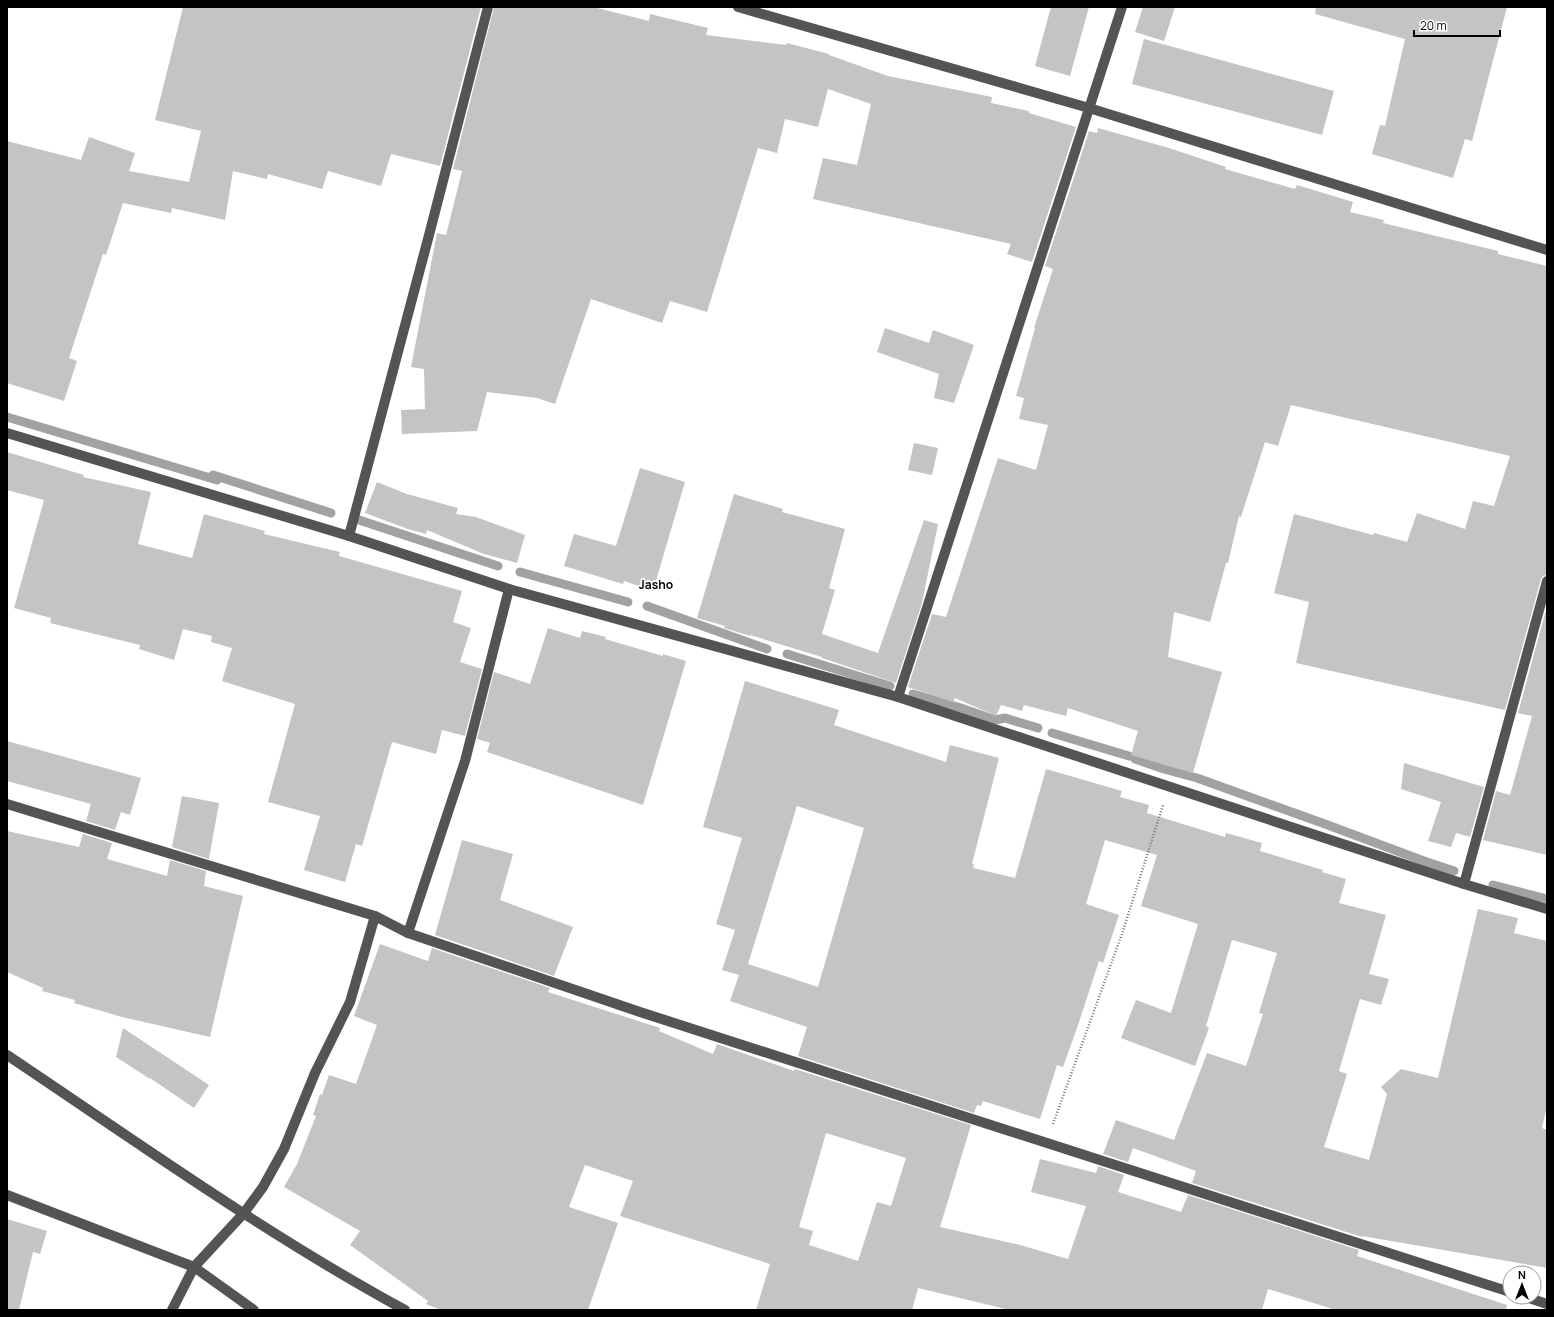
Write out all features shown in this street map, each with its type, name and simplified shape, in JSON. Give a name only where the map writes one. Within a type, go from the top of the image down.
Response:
[{"type":"street","points":[[349,536],[488,7]]},
{"type":"street","points":[[738,7],[1089,108],[1547,250]]},
{"type":"street","points":[[898,697],[1122,7]]},
{"type":"street","points":[[7,433],[349,536],[509,589],[898,697],[1464,884],[1547,909]]},
{"type":"street","points":[[1464,884],[1547,581]]},
{"type":"street","points":[[408,933],[465,761],[509,589]]},
{"type":"street","points":[[7,804],[375,916],[408,933],[640,1012],[1502,1289]]},
{"type":"street","points":[[172,1310],[194,1267],[244,1213],[263,1187],[284,1150],[315,1073],[350,1002],[375,916]]},
{"type":"street","points":[[7,1056],[244,1213],[404,1310]]},
{"type":"street","points":[[7,1195],[194,1267],[254,1310]]},
{"type":"path","points":[[1051,1128],[1123,931],[1168,786]]},
{"type":"building","points":[[183,7],[481,7],[440,166],[391,154],[381,186],[328,171],[322,189],[268,174],[267,179],[233,171],[225,220],[172,208],[171,213],[123,203],[106,255],[103,254],[69,358],[77,361],[64,401],[7,383],[7,141],[81,160],[89,137],[135,153],[129,171],[189,182],[201,131],[155,120]]},
{"type":"building","points":[[494,7],[593,7],[649,21],[650,14],[708,28],[706,35],[786,45],[787,43],[829,54],[888,76],[992,97],[991,103],[1029,111],[1029,113],[1076,127],[1032,262],[1007,254],[1011,244],[813,199],[823,158],[857,165],[871,104],[828,89],[818,127],[785,119],[777,153],[758,148],[707,312],[670,301],[662,323],[591,299],[555,404],[537,398],[487,392],[477,431],[402,434],[401,410],[425,409],[424,369],[411,367],[437,233],[446,235],[462,171],[453,169]]},
{"type":"building","points":[[1051,7],[1089,7],[1070,76],[1035,66]]},
{"type":"building","points":[[1143,7],[1175,7],[1164,41],[1135,32]]},
{"type":"building","points":[[1316,7],[1507,7],[1472,141],[1465,139],[1453,178],[1372,154],[1380,125],[1385,126],[1405,39],[1315,14]]},
{"type":"building","points":[[1144,39],[1334,91],[1322,135],[1132,84]]},
{"type":"building","points":[[1098,128],[1169,148],[1226,167],[1225,169],[1295,189],[1297,185],[1353,202],[1350,212],[1384,220],[1383,223],[1498,251],[1498,254],[1547,266],[1547,575],[1543,576],[1541,579],[1505,710],[1296,663],[1309,602],[1274,593],[1294,514],[1373,535],[1374,533],[1407,542],[1417,513],[1465,529],[1473,501],[1494,506],[1510,456],[1291,405],[1278,446],[1265,442],[1241,517],[1239,516],[1228,563],[1226,563],[1210,622],[1174,612],[1168,657],[1222,672],[1193,773],[1131,755],[1138,731],[1068,708],[1066,716],[1024,705],[1022,711],[1001,705],[996,716],[955,698],[953,702],[908,687],[932,614],[946,617],[998,458],[1036,470],[1048,425],[1019,419],[1024,398],[1016,396],[1034,328],[1053,269],[1045,266],[1089,131],[1097,133]]},
{"type":"building","points":[[885,328],[929,343],[933,330],[974,345],[954,403],[934,398],[939,374],[877,352]]},
{"type":"building","points":[[914,443],[938,448],[932,475],[908,470]]},
{"type":"building","points":[[7,452],[84,475],[83,477],[151,492],[138,544],[192,558],[204,514],[265,531],[264,534],[340,552],[339,556],[462,591],[453,622],[471,628],[460,662],[482,669],[465,736],[442,730],[436,754],[392,742],[362,846],[356,844],[345,882],[304,870],[320,816],[268,802],[295,704],[222,681],[232,648],[211,642],[212,636],[183,629],[174,660],[139,649],[140,645],[50,623],[51,618],[14,608],[44,500],[7,490]]},
{"type":"building","points":[[640,468],[685,482],[653,591],[624,581],[623,584],[564,566],[574,534],[616,546]]},
{"type":"building","points":[[377,482],[407,494],[458,508],[456,514],[476,517],[525,535],[517,563],[484,554],[427,530],[426,534],[365,513]]},
{"type":"building","points":[[734,494],[783,509],[782,512],[845,529],[829,588],[835,590],[822,634],[878,653],[924,520],[938,524],[922,603],[896,683],[822,657],[724,628],[725,626],[697,618]]},
{"type":"building","points":[[1547,606],[1547,855],[1483,840],[1496,791],[1510,795],[1532,716],[1518,713]]},
{"type":"building","points":[[548,628],[580,638],[582,631],[606,637],[605,639],[663,656],[663,654],[686,661],[643,805],[487,752],[490,743],[477,739],[494,672],[530,684]]},
{"type":"building","points":[[745,681],[839,710],[834,725],[946,762],[950,745],[999,758],[972,864],[974,864],[973,868],[1015,878],[1046,769],[1122,791],[1120,797],[1149,805],[1147,813],[1225,837],[1226,833],[1262,843],[1260,851],[1323,870],[1322,872],[1346,879],[1339,903],[1386,915],[1369,974],[1389,979],[1381,1005],[1360,999],[1339,1071],[1347,1074],[1324,1147],[1369,1160],[1387,1094],[1381,1087],[1401,1069],[1438,1078],[1478,909],[1518,918],[1514,933],[1547,941],[1547,1106],[1542,1128],[1547,1130],[1547,1268],[1542,1267],[1542,1265],[1530,1265],[1362,1237],[1192,1183],[1196,1171],[1133,1148],[1128,1162],[1103,1154],[1116,1120],[1174,1140],[1207,1053],[1246,1066],[1263,1014],[1259,1013],[1277,953],[1232,940],[1206,1026],[1209,1028],[1195,1066],[1121,1038],[1136,1000],[1171,1013],[1198,924],[1141,906],[1157,855],[1105,840],[1086,904],[1119,915],[1103,963],[1099,961],[1063,1067],[1057,1065],[1040,1119],[983,1101],[981,1106],[977,1105],[974,1113],[798,1056],[807,1027],[730,1001],[739,975],[722,970],[735,930],[716,924],[742,838],[703,827]],"holes":[[[797,806],[864,828],[818,987],[748,964]]]},
{"type":"building","points":[[7,741],[141,778],[130,815],[121,812],[115,830],[86,821],[91,804],[7,781]]},
{"type":"building","points":[[1404,763],[1484,787],[1470,837],[1456,833],[1451,847],[1428,841],[1441,802],[1401,789]]},
{"type":"building","points":[[182,796],[219,803],[209,859],[172,847]]},
{"type":"building","points":[[7,831],[79,847],[83,834],[112,843],[107,859],[167,876],[170,860],[206,871],[204,886],[243,896],[210,1037],[122,1017],[74,1003],[75,1000],[42,991],[43,988],[7,972]]},
{"type":"building","points":[[462,840],[513,854],[500,900],[573,927],[554,976],[435,935]]},
{"type":"building","points":[[380,944],[428,961],[432,948],[550,988],[548,992],[660,1028],[659,1031],[713,1054],[717,1044],[794,1071],[795,1069],[971,1125],[940,1227],[1020,1245],[1068,1259],[1086,1206],[1031,1192],[1040,1159],[1096,1173],[1098,1166],[1124,1175],[1118,1192],[1181,1212],[1188,1195],[1359,1250],[1357,1256],[1502,1303],[1502,1305],[1507,1305],[1506,1310],[1336,1310],[1268,1289],[1262,1310],[1010,1310],[918,1288],[912,1310],[756,1310],[770,1264],[620,1216],[633,1181],[585,1165],[569,1207],[618,1223],[588,1310],[441,1310],[426,1304],[428,1301],[350,1245],[360,1231],[284,1187],[297,1164],[316,1116],[313,1115],[320,1094],[322,1095],[329,1075],[356,1084],[377,1025],[354,1016]],"holes":[[[826,1133],[906,1158],[891,1206],[877,1202],[858,1261],[809,1245],[813,1231],[799,1227]]]},
{"type":"building","points":[[123,1028],[209,1085],[194,1108],[116,1057]]},
{"type":"building","points":[[7,1219],[47,1231],[40,1254],[33,1252],[19,1310],[7,1310]]},
{"type":"waterway","points":[[7,417],[217,480]]},
{"type":"waterway","points":[[213,475],[331,513]]},
{"type":"waterway","points":[[359,520],[498,566]]},
{"type":"waterway","points":[[520,572],[628,602]]},
{"type":"waterway","points":[[647,606],[767,649]]},
{"type":"waterway","points":[[787,654],[890,686]]},
{"type":"waterway","points":[[913,694],[995,720],[1005,718],[1038,728]]},
{"type":"waterway","points":[[1052,733],[1129,756]]},
{"type":"waterway","points":[[1135,759],[1197,778],[1454,871]]},
{"type":"waterway","points":[[1493,885],[1547,899]]},
{"type":"district","name":"Jasho","points":[[656,585]]}]
